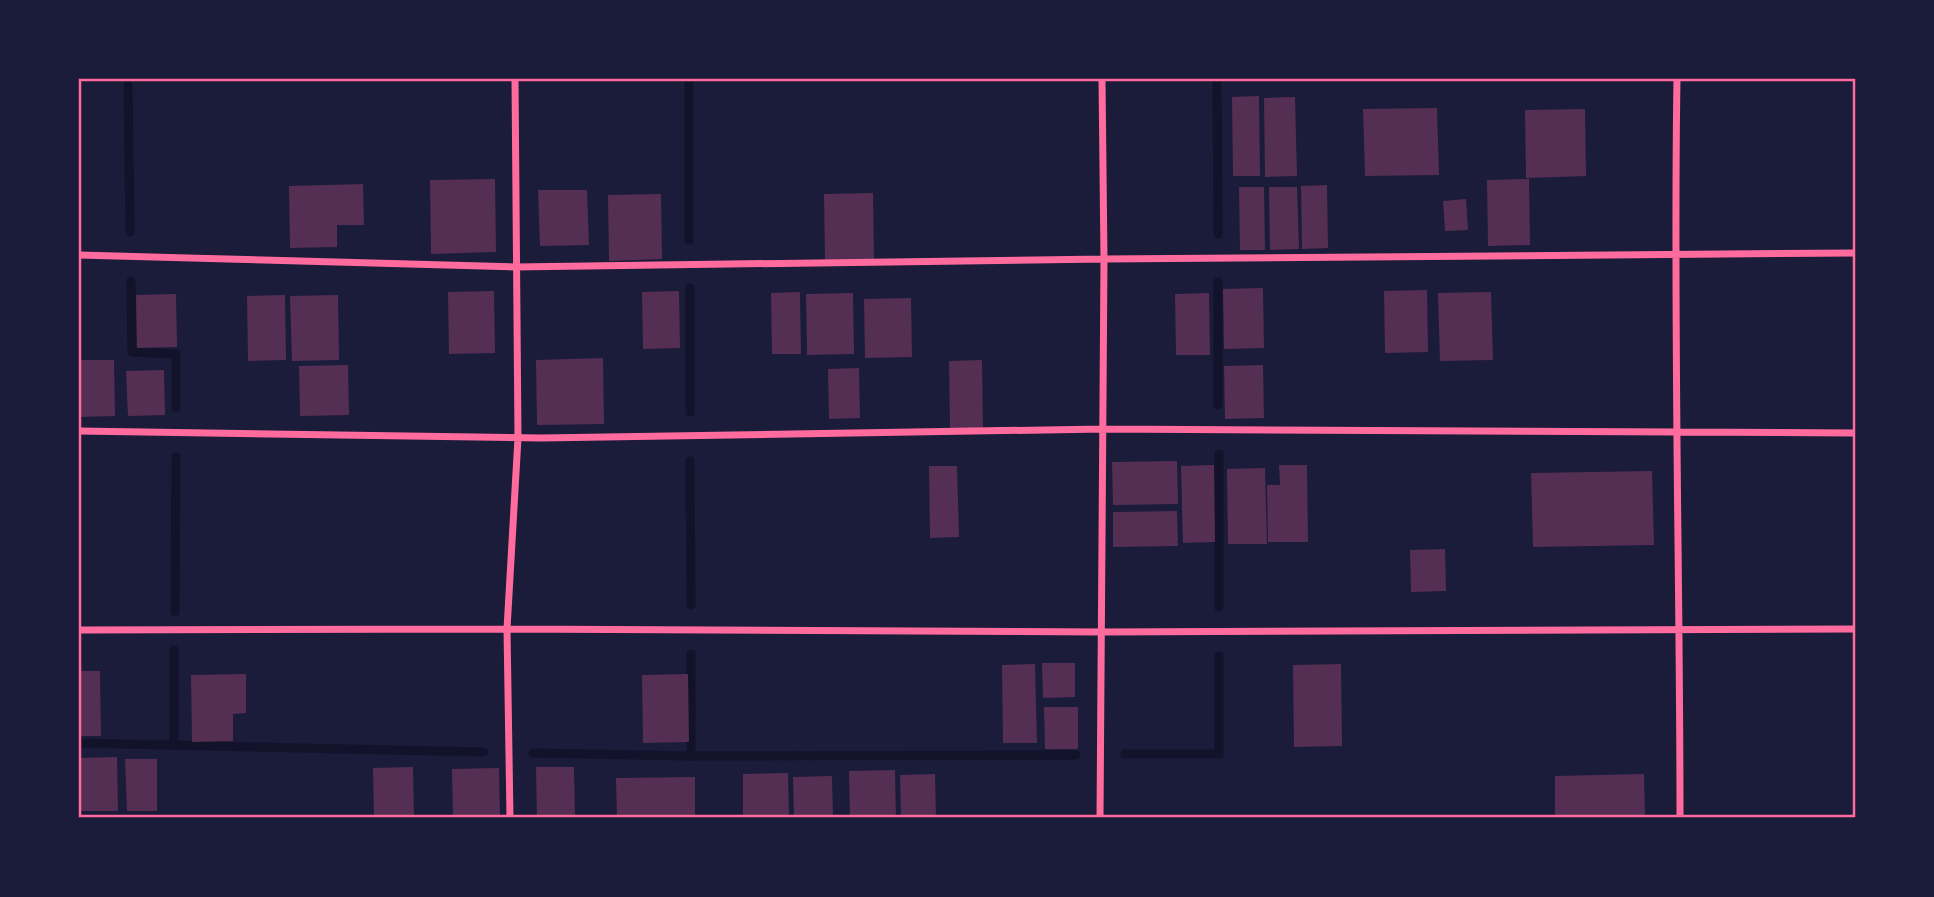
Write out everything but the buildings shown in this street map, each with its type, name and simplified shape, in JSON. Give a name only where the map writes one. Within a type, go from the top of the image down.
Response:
[{"type":"street","points":[[510,818],[507,629],[518,438],[515,79]]},
{"type":"street","points":[[1100,818],[1104,259],[1102,79]]},
{"type":"street","points":[[1677,79],[1674,254],[1678,432],[1680,818]]},
{"type":"street","points":[[79,255],[515,267],[1855,253]]},
{"type":"street","points":[[79,431],[518,438],[1103,429],[1855,433]]},
{"type":"street","points":[[79,630],[1102,632],[1855,629]]},
{"type":"waterway","points":[[689,79],[689,240]]},
{"type":"waterway","points":[[1217,83],[1218,234]]},
{"type":"waterway","points":[[128,85],[130,232]]},
{"type":"waterway","points":[[131,281],[132,352],[176,354],[176,408]]},
{"type":"waterway","points":[[1218,282],[1218,405]]},
{"type":"waterway","points":[[690,288],[690,412]]},
{"type":"waterway","points":[[1219,454],[1219,607]]},
{"type":"waterway","points":[[175,612],[176,457]]},
{"type":"waterway","points":[[690,461],[691,605]]},
{"type":"waterway","points":[[174,650],[174,745]]},
{"type":"waterway","points":[[691,654],[691,756],[1076,755]]},
{"type":"waterway","points":[[1125,754],[1219,754],[1219,656]]},
{"type":"waterway","points":[[79,743],[484,752]]},
{"type":"waterway","points":[[533,753],[691,756]]}]
